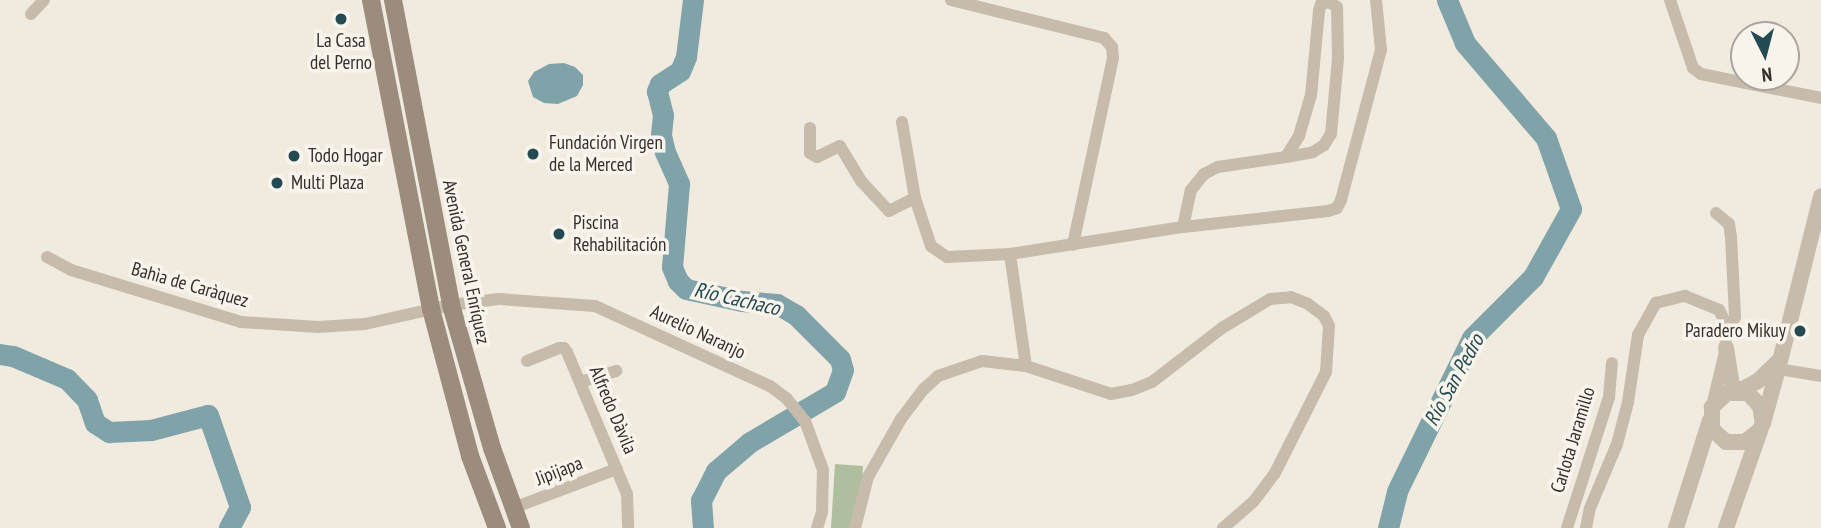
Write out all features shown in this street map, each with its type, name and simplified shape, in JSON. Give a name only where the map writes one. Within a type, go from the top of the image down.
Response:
[{"type":"main road","points":[[371,0],[431,309],[470,456],[497,528]]},
{"type":"main road","name":"Avenida General Enríquez","points":[[393,0],[451,305],[492,448],[520,528]]},
{"type":"main road","points":[[397,143],[419,138]]},
{"type":"main road","points":[[440,343],[459,338]]},
{"type":"street","points":[[31,14],[44,0]]},
{"type":"street","points":[[951,0],[1104,38],[1112,47],[1113,58],[1073,245]]},
{"type":"street","points":[[902,122],[915,198],[931,246],[947,257],[1010,254],[1183,227],[1337,208],[1381,50],[1376,0]]},
{"type":"street","points":[[1670,0],[1693,68],[1701,74],[1821,98]]},
{"type":"street","points":[[1183,227],[1191,190],[1204,174],[1218,167],[1286,157],[1313,152],[1324,145],[1331,134],[1338,58],[1337,6],[1329,2],[1321,4],[1319,11],[1311,95],[1299,136],[1286,157]]},
{"type":"street","points":[[810,128],[810,153],[817,157],[840,146],[861,181],[889,211],[915,198]]},
{"type":"street","points":[[1726,528],[1779,365],[1821,196]]},
{"type":"street","points":[[1676,528],[1711,413],[1735,317],[1731,237],[1728,224],[1716,213]]},
{"type":"street","points":[[1010,254],[1026,366]]},
{"type":"street","name":"Bahìa de Caràquez","points":[[47,257],[71,270],[241,321],[318,327],[365,324],[451,305]]},
{"type":"street","name":"Carlota Jaramillo","points":[[1586,528],[1590,508],[1617,444],[1628,402],[1638,335],[1649,311],[1667,298],[1685,296],[1719,310],[1727,342]]},
{"type":"street","points":[[855,528],[868,477],[901,419],[924,389],[938,376],[974,362],[1026,366],[1111,394],[1152,382],[1222,328],[1270,299],[1291,297],[1308,304],[1324,317],[1329,326],[1326,372],[1275,473],[1254,502],[1223,528]]},
{"type":"street","name":"Aurelio Naranjo","points":[[451,305],[499,299],[595,306],[770,386],[787,399],[805,421],[823,470],[822,512],[817,528]]},
{"type":"street","points":[[1711,413],[1718,436],[1736,444],[1754,438],[1761,427],[1760,406],[1748,393],[1738,391],[1732,384],[1727,342]]},
{"type":"street","name":"Alfredo Dàvila","points":[[527,361],[564,348],[627,494],[628,528]]},
{"type":"street","name":"Carlota Jaramillo","points":[[1567,528],[1609,397],[1612,363]]},
{"type":"street","points":[[1779,365],[1821,376]]},
{"type":"street","points":[[1711,413],[1727,393],[1738,391],[1758,381],[1779,365]]},
{"type":"street","points":[[580,383],[616,371]]},
{"type":"street","name":"Jipijapa","points":[[513,508],[617,469]]},
{"type":"green space","points":[[835,464],[863,466],[859,528],[831,528]]},
{"type":"water","points":[[564,63],[575,67],[583,75],[583,85],[577,96],[558,104],[544,103],[533,97],[528,81],[534,72],[549,64]]},
{"type":"waterway","name":"Río Cachaco","points":[[693,0],[686,57],[680,71],[660,84],[657,91],[663,115],[661,135],[665,152],[679,184],[672,267],[678,281],[686,289],[742,301],[777,304],[796,315],[840,359],[843,370],[835,392],[750,442],[716,471],[701,500],[703,528]]},
{"type":"waterway","name":"Río San Pedro","points":[[1388,528],[1397,491],[1472,338],[1533,277],[1571,209],[1546,138],[1465,43],[1447,0]]},
{"type":"waterway","points":[[0,354],[13,356],[67,379],[87,400],[95,423],[109,432],[151,430],[208,415],[240,507],[229,528]]},
{"type":"place","name":"La Casa del Perno","points":[[341,19]]},
{"type":"place","name":"Fundación Virgen de la Merced","points":[[533,154]]},
{"type":"place","name":"Todo Hogar","points":[[294,156]]},
{"type":"place","name":"Multi Plaza","points":[[277,183]]},
{"type":"place","name":"Piscina Rehabilitación","points":[[559,234]]},
{"type":"place","name":"Paradero Mikuy","points":[[1800,331]]}]
